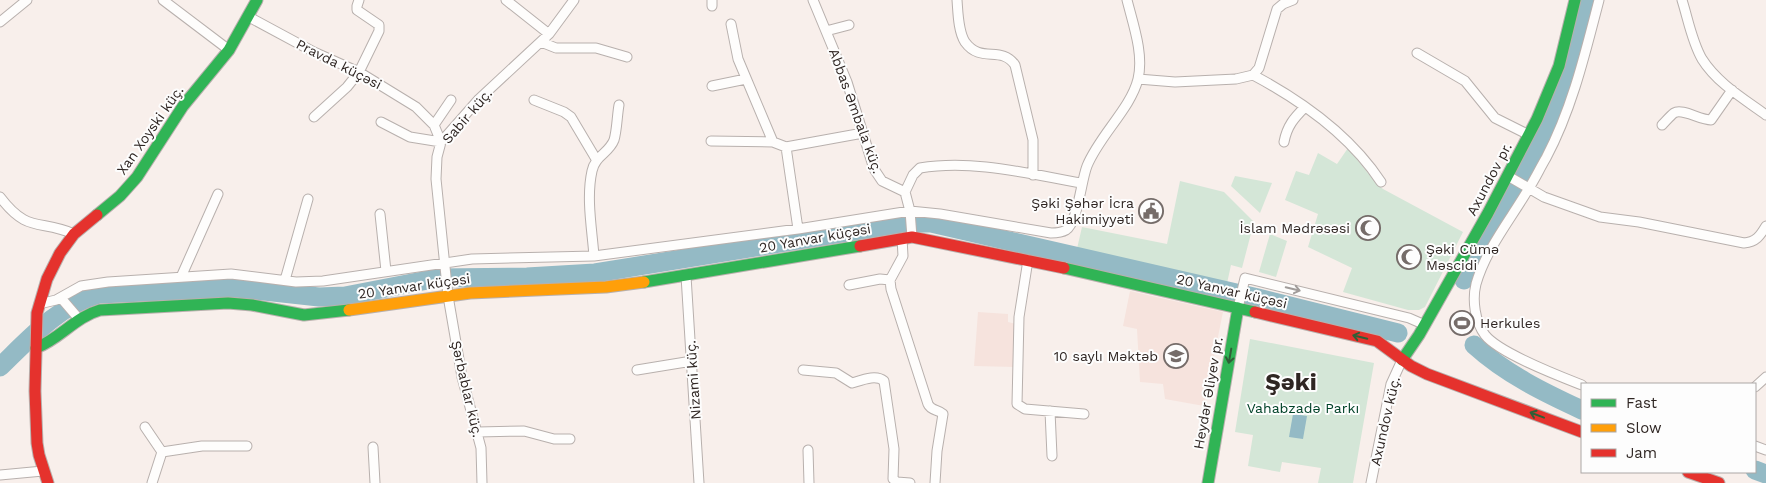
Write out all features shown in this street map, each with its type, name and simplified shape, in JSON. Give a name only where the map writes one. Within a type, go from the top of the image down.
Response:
[{"type":"street","points":[[0,22],[27,0]]},
{"type":"street","points":[[163,0],[229,50]]},
{"type":"street","name":"Xan Xoyski küç.","points":[[36,346],[36,322],[39,304],[47,279],[60,253],[74,234],[120,196],[137,177],[183,106],[229,50],[257,0]]},
{"type":"street","points":[[314,117],[347,87],[359,72],[380,28],[376,22],[357,10],[359,0]]},
{"type":"street","points":[[506,0],[549,34]]},
{"type":"street","name":"Sabir küç.","points":[[448,296],[436,179],[437,157],[441,142],[479,99],[549,34],[574,0]]},
{"type":"street","name":"Abbas Əmbala küç.","points":[[813,0],[847,82],[862,133],[878,177],[882,181],[905,192]]},
{"type":"street","points":[[957,0],[964,41],[972,49],[983,55],[1010,57],[1015,65],[1033,140],[1033,175]]},
{"type":"street","points":[[39,304],[62,299],[74,290],[88,284],[231,274],[302,282],[323,281],[472,259],[594,256],[798,229],[910,211],[940,214],[1051,233],[1066,230],[1075,216],[1081,183],[1093,152],[1132,94],[1138,79],[1138,49],[1126,0]]},
{"type":"street","points":[[1138,79],[1175,82],[1236,79],[1253,75],[1259,68],[1276,5],[1293,0]]},
{"type":"street","name":"Axundov pr.","points":[[1402,360],[1425,325],[1510,177],[1558,68],[1575,0]]},
{"type":"street","points":[[1581,385],[1534,365],[1498,346],[1484,335],[1474,307],[1474,293],[1482,268],[1526,186],[1550,149],[1572,94],[1598,0]]},
{"type":"street","points":[[1682,0],[1693,39],[1702,58],[1713,74],[1766,116]]},
{"type":"street","name":"Pravda küçəsi","points":[[249,16],[314,52],[359,72],[416,107],[434,125],[441,142]]},
{"type":"street","points":[[731,24],[738,59],[763,114],[773,142]]},
{"type":"street","points":[[826,32],[849,25]]},
{"type":"street","points":[[541,42],[556,48],[572,46],[596,48],[627,57]]},
{"type":"street","points":[[1417,53],[1465,81],[1495,118],[1529,135]]},
{"type":"street","points":[[1253,75],[1277,88],[1326,122],[1369,163],[1381,182]]},
{"type":"street","points":[[712,86],[746,79]]},
{"type":"street","points":[[1662,125],[1676,112],[1681,111],[1704,120],[1711,120],[1732,90]]},
{"type":"street","points":[[434,125],[451,100]]},
{"type":"street","points":[[534,100],[564,112],[571,117],[596,158]]},
{"type":"street","points":[[594,256],[590,195],[592,171],[596,158],[607,151],[614,140],[619,105]]},
{"type":"street","points":[[1284,142],[1286,130],[1291,121],[1305,107]]},
{"type":"street","points":[[381,122],[410,137],[441,142]]},
{"type":"street","points":[[711,141],[773,142],[786,148],[862,133]]},
{"type":"street","points":[[786,148],[798,229]]},
{"type":"street","points":[[935,483],[943,414],[932,409],[928,404],[891,289],[890,280],[903,256],[907,238],[910,211],[905,192],[913,175],[920,168],[970,165],[1081,183]]},
{"type":"street","points":[[1510,177],[1544,197],[1600,217],[1639,222],[1744,243],[1752,242],[1758,238],[1766,226]]},
{"type":"street","points":[[181,277],[218,194]]},
{"type":"street","points":[[0,197],[16,216],[26,222],[67,230],[74,234]]},
{"type":"street","points":[[285,280],[308,199]]},
{"type":"street","points":[[380,214],[386,271]]},
{"type":"street","name":"20 Yanvar küçəsi","points":[[36,346],[51,342],[76,317],[100,310],[228,303],[252,305],[304,315],[324,314],[448,296],[491,292],[594,289],[686,276],[907,238],[925,239],[1239,304],[1384,344],[1402,360],[1427,374],[1581,432]]},
{"type":"street","points":[[1028,260],[1019,317],[1017,404],[1025,409],[1084,414]]},
{"type":"street","name":"Nizami küç.","points":[[686,276],[699,483]]},
{"type":"street","points":[[849,285],[880,279],[890,280]]},
{"type":"street","points":[[1239,304],[1244,282],[1409,318],[1425,325]]},
{"type":"street","name":"Şərbablar küç.","points":[[448,296],[462,377],[481,448],[482,483]]},
{"type":"street","points":[[62,299],[76,317]]},
{"type":"street","name":"Heydər Əliyev pr.","points":[[1208,483],[1239,304]]},
{"type":"street","points":[[36,346],[36,428],[39,455],[48,483]]},
{"type":"street","name":"Axundov küç.","points":[[1371,483],[1391,384],[1402,360]]},
{"type":"street","points":[[637,370],[692,361]]},
{"type":"street","points":[[803,370],[836,374],[852,383],[876,377],[884,381],[894,449],[893,478],[897,482],[910,483]]},
{"type":"street","points":[[1756,386],[1766,377]]},
{"type":"street","points":[[1050,411],[1052,456]]},
{"type":"street","points":[[145,427],[162,452]]},
{"type":"street","points":[[478,432],[524,431],[554,439],[570,439]]},
{"type":"street","points":[[162,452],[202,446],[247,446]]},
{"type":"street","points":[[373,447],[375,483]]},
{"type":"street","points":[[808,450],[809,483]]},
{"type":"street","points":[[152,483],[162,452]]},
{"type":"street","points":[[0,475],[43,472]]},
{"type":"street","points":[[1691,473],[1719,483]]},
{"type":"shaded area","name":"10 saylı Məktəb","points":[[1130,291],[1223,312],[1204,406],[1165,399],[1163,384],[1140,382],[1137,329],[1123,326]]},
{"type":"shaded area","points":[[978,312],[1008,314],[1008,322],[1016,324],[1015,367],[974,366]]},
{"type":"green space","points":[[1348,148],[1383,189],[1463,232],[1425,307],[1419,310],[1408,310],[1343,292],[1352,268],[1308,247],[1318,214],[1285,200],[1296,171],[1309,175],[1318,153],[1337,164]]},
{"type":"green space","points":[[1235,176],[1272,183],[1260,213],[1231,186]]},
{"type":"green space","points":[[1180,181],[1224,192],[1254,222],[1242,268],[1231,265],[1226,288],[1076,253],[1082,227],[1167,244]]},
{"type":"green space","points":[[1270,234],[1287,241],[1276,277],[1259,272]]},
{"type":"green space","name":"Vahabzadə Parkı","points":[[1250,339],[1374,363],[1353,483],[1318,483],[1321,468],[1282,462],[1280,472],[1248,466],[1253,435],[1235,432]]},
{"type":"water","points":[[1293,414],[1307,416],[1303,439],[1289,437]]},
{"type":"waterway","points":[[1464,280],[1477,248],[1529,161],[1555,111],[1575,51],[1586,0]]},
{"type":"waterway","points":[[0,367],[57,315],[84,299],[99,294],[236,288],[319,297],[345,296],[438,278],[527,277],[595,273],[903,223],[931,223],[1258,298],[1398,333]]},
{"type":"waterway","points":[[1474,345],[1512,374],[1581,410]]},
{"type":"waterway","points":[[1756,470],[1766,474]]},
{"type":"traffic: fast","points":[[97,215],[120,196],[137,177],[183,106],[229,50],[257,0]]},
{"type":"traffic: fast","points":[[1402,360],[1419,335],[1488,213],[1537,119],[1559,66],[1575,0]]},
{"type":"traffic: fast","points":[[644,282],[860,246]]},
{"type":"traffic: fast","points":[[1064,268],[1255,312]]},
{"type":"traffic: fast","points":[[36,348],[53,339],[91,313],[100,310],[228,303],[252,305],[304,315],[349,310]]},
{"type":"traffic: fast","points":[[1208,483],[1238,308]]},
{"type":"traffic: slow","points":[[349,310],[470,293],[606,287],[644,282]]},
{"type":"traffic: jam","points":[[48,483],[37,443],[35,391],[37,313],[47,279],[60,253],[74,234],[97,215]]},
{"type":"traffic: jam","points":[[860,246],[912,237],[1064,268]]},
{"type":"traffic: jam","points":[[1255,312],[1377,341],[1411,366],[1427,374],[1581,432]]},
{"type":"traffic: jam","points":[[1691,473],[1719,483]]},
{"type":"place","name":"Şəki Şəhər İcra Hakimiyyəti","points":[[1151,211]]},
{"type":"place","name":"İslam Mədrəsəsi","points":[[1368,228]]},
{"type":"place","name":"Şəki Cümə Məscidi","points":[[1409,257]]},
{"type":"place","name":"Herkules","points":[[1462,323]]},
{"type":"place","name":"10 saylı Məktəb","points":[[1176,356]]},
{"type":"district","name":"Şəki","points":[[1291,382]]}]
